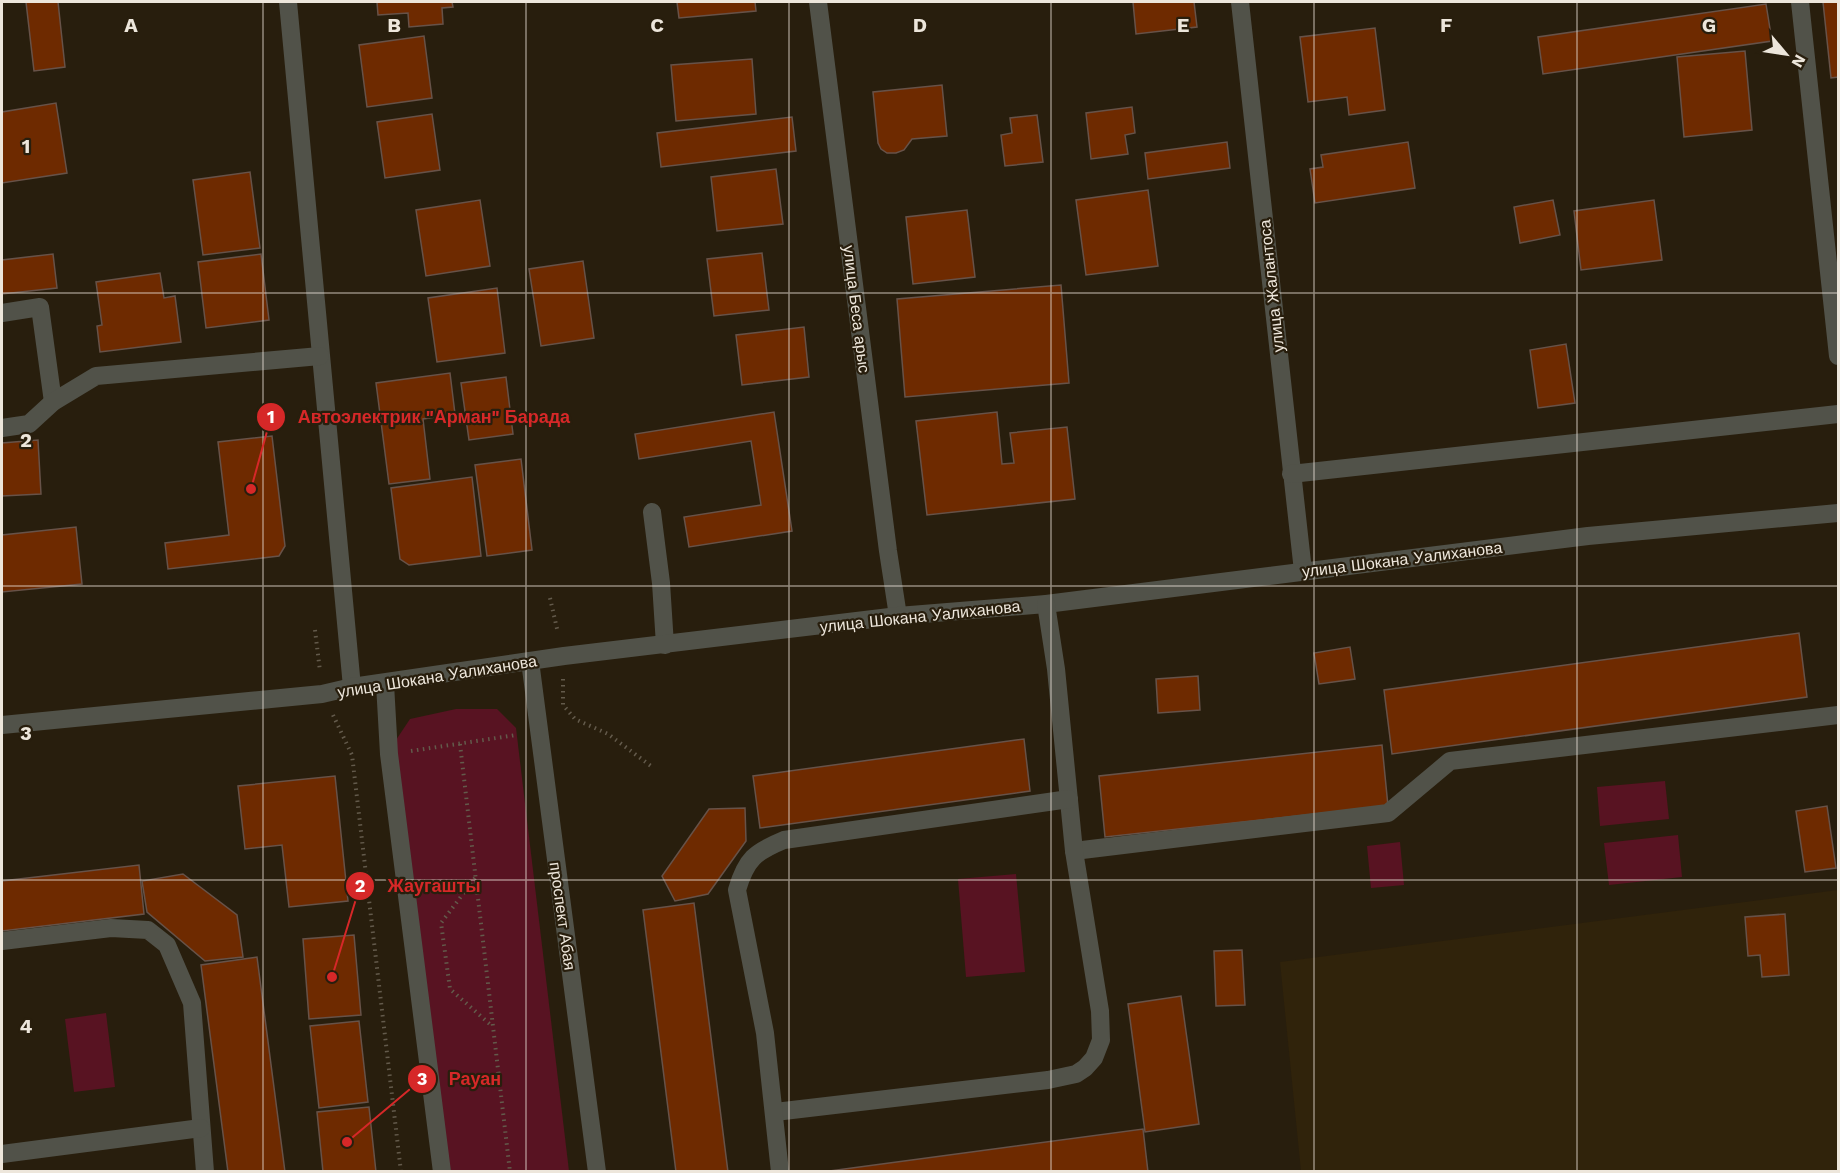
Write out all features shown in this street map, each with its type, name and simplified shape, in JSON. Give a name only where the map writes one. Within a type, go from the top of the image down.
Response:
[{"type":"street","points":[[288,2],[352,687]]},
{"type":"street","name":"улица Беса арыс","points":[[818,2],[898,616]]},
{"type":"street","name":"улица Жалантоса","points":[[1240,2],[1303,571]]},
{"type":"street","points":[[1800,2],[1839,356]]},
{"type":"street","points":[[2,313],[40,307],[53,402]]},
{"type":"street","points":[[2,428],[29,424],[53,402],[96,376],[320,356]]},
{"type":"street","points":[[1291,474],[1839,414]]},
{"type":"street","points":[[652,512],[661,583],[665,645]]},
{"type":"street","name":"улица Шокана Уалиханова","points":[[2,725],[322,694],[352,687],[385,684],[530,661],[898,616],[1046,604],[1588,536],[1839,513]]},
{"type":"street","points":[[775,1112],[1048,1080],[1076,1074],[1094,1058],[1101,1040],[1100,1011],[1074,851],[1056,669],[1046,604]]},
{"type":"street","name":"проспект Абая","points":[[530,661],[597,1172]]},
{"type":"street","points":[[385,684],[389,754],[442,1172]]},
{"type":"street","points":[[1074,851],[1388,813],[1450,761],[1839,715]]},
{"type":"street","points":[[780,1172],[765,1033],[737,890],[742,870],[761,849],[784,840],[1069,799]]},
{"type":"street","points":[[2,941],[111,928],[148,930],[166,945],[192,1003],[205,1172]]},
{"type":"street","points":[[2,1154],[201,1128]]},
{"type":"path","points":[[315,630],[322,694],[352,755],[401,1172]]},
{"type":"path","points":[[575,719],[608,734],[651,766]]},
{"type":"path","points":[[389,754],[539,732]]},
{"type":"path","points":[[460,744],[510,1172]]},
{"type":"path","points":[[476,878],[441,924],[450,989],[493,1027]]},
{"type":"shaded area","points":[[456,709],[497,709],[516,728],[569,1171],[445,1171],[392,746],[410,719]]},
{"type":"shaded area","points":[[1665,781],[1669,819],[1600,826],[1597,787]]},
{"type":"shaded area","points":[[1678,835],[1682,877],[1609,885],[1604,843]]},
{"type":"shaded area","points":[[1400,842],[1404,885],[1371,888],[1367,846]]},
{"type":"shaded area","points":[[1016,874],[1025,972],[966,977],[958,879]]},
{"type":"shaded area","points":[[1838,890],[1838,1171],[1301,1171],[1280,962]]},
{"type":"shaded area","points":[[106,1013],[115,1087],[74,1092],[65,1019]]},
{"type":"building","points":[[26,2],[58,2],[65,67],[34,71]]},
{"type":"building","points":[[377,2],[452,2],[453,7],[442,8],[443,24],[409,27],[408,13],[378,15]]},
{"type":"building","points":[[677,2],[755,2],[756,11],[679,18]]},
{"type":"building","points":[[1133,2],[1194,2],[1197,27],[1136,34]]},
{"type":"building","points":[[1823,2],[1838,2],[1838,77],[1831,78]]},
{"type":"building","points":[[1766,4],[1772,41],[1543,74],[1538,37]]},
{"type":"building","points":[[1375,28],[1385,110],[1349,115],[1347,97],[1308,102],[1300,37]]},
{"type":"building","points":[[424,36],[432,98],[367,107],[359,45]]},
{"type":"building","points":[[1745,51],[1752,130],[1684,137],[1677,57]]},
{"type":"building","points":[[752,59],[756,114],[676,121],[671,65]]},
{"type":"building","points":[[942,85],[947,136],[912,139],[904,150],[896,153],[887,153],[881,149],[878,143],[873,92]]},
{"type":"building","points":[[56,103],[67,173],[2,183],[2,112]]},
{"type":"building","points":[[1132,107],[1135,133],[1125,135],[1128,154],[1091,159],[1086,113]]},
{"type":"building","points":[[432,114],[440,170],[385,178],[377,122]]},
{"type":"building","points":[[1037,115],[1043,162],[1005,166],[1001,135],[1012,133],[1010,118]]},
{"type":"building","points":[[792,117],[796,151],[661,167],[657,133]]},
{"type":"building","points":[[1227,142],[1230,168],[1148,179],[1145,153]]},
{"type":"building","points":[[1408,142],[1415,188],[1315,203],[1310,169],[1323,167],[1321,155]]},
{"type":"building","points":[[776,169],[783,224],[717,231],[711,177]]},
{"type":"building","points":[[250,172],[260,248],[203,255],[193,180]]},
{"type":"building","points":[[1148,190],[1158,266],[1086,275],[1076,200]]},
{"type":"building","points":[[480,200],[490,266],[426,276],[416,210]]},
{"type":"building","points":[[1553,200],[1560,235],[1520,243],[1514,207]]},
{"type":"building","points":[[1654,200],[1662,260],[1581,270],[1574,211]]},
{"type":"building","points":[[967,210],[975,277],[913,284],[906,217]]},
{"type":"building","points":[[762,253],[769,310],[714,316],[707,259]]},
{"type":"building","points":[[53,254],[57,288],[2,294],[2,260]]},
{"type":"building","points":[[261,254],[269,320],[206,328],[198,262]]},
{"type":"building","points":[[583,261],[594,338],[541,346],[529,269]]},
{"type":"building","points":[[160,273],[164,298],[175,296],[181,342],[100,352],[97,326],[102,325],[96,282]]},
{"type":"building","points":[[1061,285],[1069,383],[905,397],[897,299]]},
{"type":"building","points":[[497,288],[505,353],[437,362],[428,298]]},
{"type":"building","points":[[804,327],[809,377],[742,385],[736,335]]},
{"type":"building","points":[[1566,344],[1575,403],[1538,408],[1530,350]]},
{"type":"building","points":[[450,373],[455,414],[423,419],[430,479],[389,484],[376,383]]},
{"type":"building","points":[[506,377],[513,434],[469,440],[461,383]]},
{"type":"building","points":[[774,412],[792,531],[689,547],[684,517],[761,505],[751,441],[639,459],[635,434]]},
{"type":"building","points":[[997,412],[1002,464],[1014,463],[1010,433],[1067,427],[1075,499],[927,515],[916,421]]},
{"type":"building","points":[[272,436],[285,546],[279,556],[168,569],[165,543],[229,535],[218,442]]},
{"type":"building","points":[[38,440],[41,494],[2,496],[2,443]]},
{"type":"building","points":[[521,459],[532,550],[487,556],[475,465]]},
{"type":"building","points":[[472,477],[481,556],[409,565],[400,559],[391,488]]},
{"type":"building","points":[[76,527],[82,584],[2,592],[2,535]]},
{"type":"building","points":[[1799,633],[1807,697],[1392,754],[1384,690]]},
{"type":"building","points":[[1350,647],[1355,679],[1319,684],[1314,653]]},
{"type":"building","points":[[1198,676],[1200,710],[1158,713],[1156,679]]},
{"type":"building","points":[[1024,739],[1030,791],[760,828],[753,776]]},
{"type":"building","points":[[1382,745],[1388,806],[1105,837],[1099,776]]},
{"type":"building","points":[[335,776],[348,901],[289,907],[282,845],[245,849],[238,786]]},
{"type":"building","points":[[1827,806],[1836,868],[1805,872],[1796,811]]},
{"type":"building","points":[[745,808],[746,841],[708,894],[675,901],[662,876],[709,809]]},
{"type":"building","points":[[139,865],[144,914],[2,931],[2,881]]},
{"type":"building","points":[[183,874],[237,915],[243,957],[205,961],[147,912],[142,881]]},
{"type":"building","points":[[694,903],[728,1172],[676,1172],[643,910]]},
{"type":"building","points":[[1785,914],[1789,975],[1762,977],[1760,955],[1748,956],[1745,917]]},
{"type":"building","points":[[354,935],[361,1015],[309,1019],[303,939]]},
{"type":"building","points":[[1242,950],[1245,1005],[1216,1006],[1214,951]]},
{"type":"building","points":[[257,957],[285,1172],[228,1172],[201,965]]},
{"type":"building","points":[[1181,996],[1199,1124],[1145,1132],[1128,1004]]},
{"type":"building","points":[[359,1021],[368,1102],[319,1108],[310,1026]]},
{"type":"building","points":[[369,1107],[376,1172],[323,1172],[317,1112]]},
{"type":"building","points":[[1143,1129],[1148,1172],[822,1172]]},
{"type":"place","name":"Автоэлектрик \"Арман\" Барада","points":[[251,489]]},
{"type":"place","name":"Жаугашты","points":[[332,977]]},
{"type":"place","name":"Рауан","points":[[347,1142]]}]
